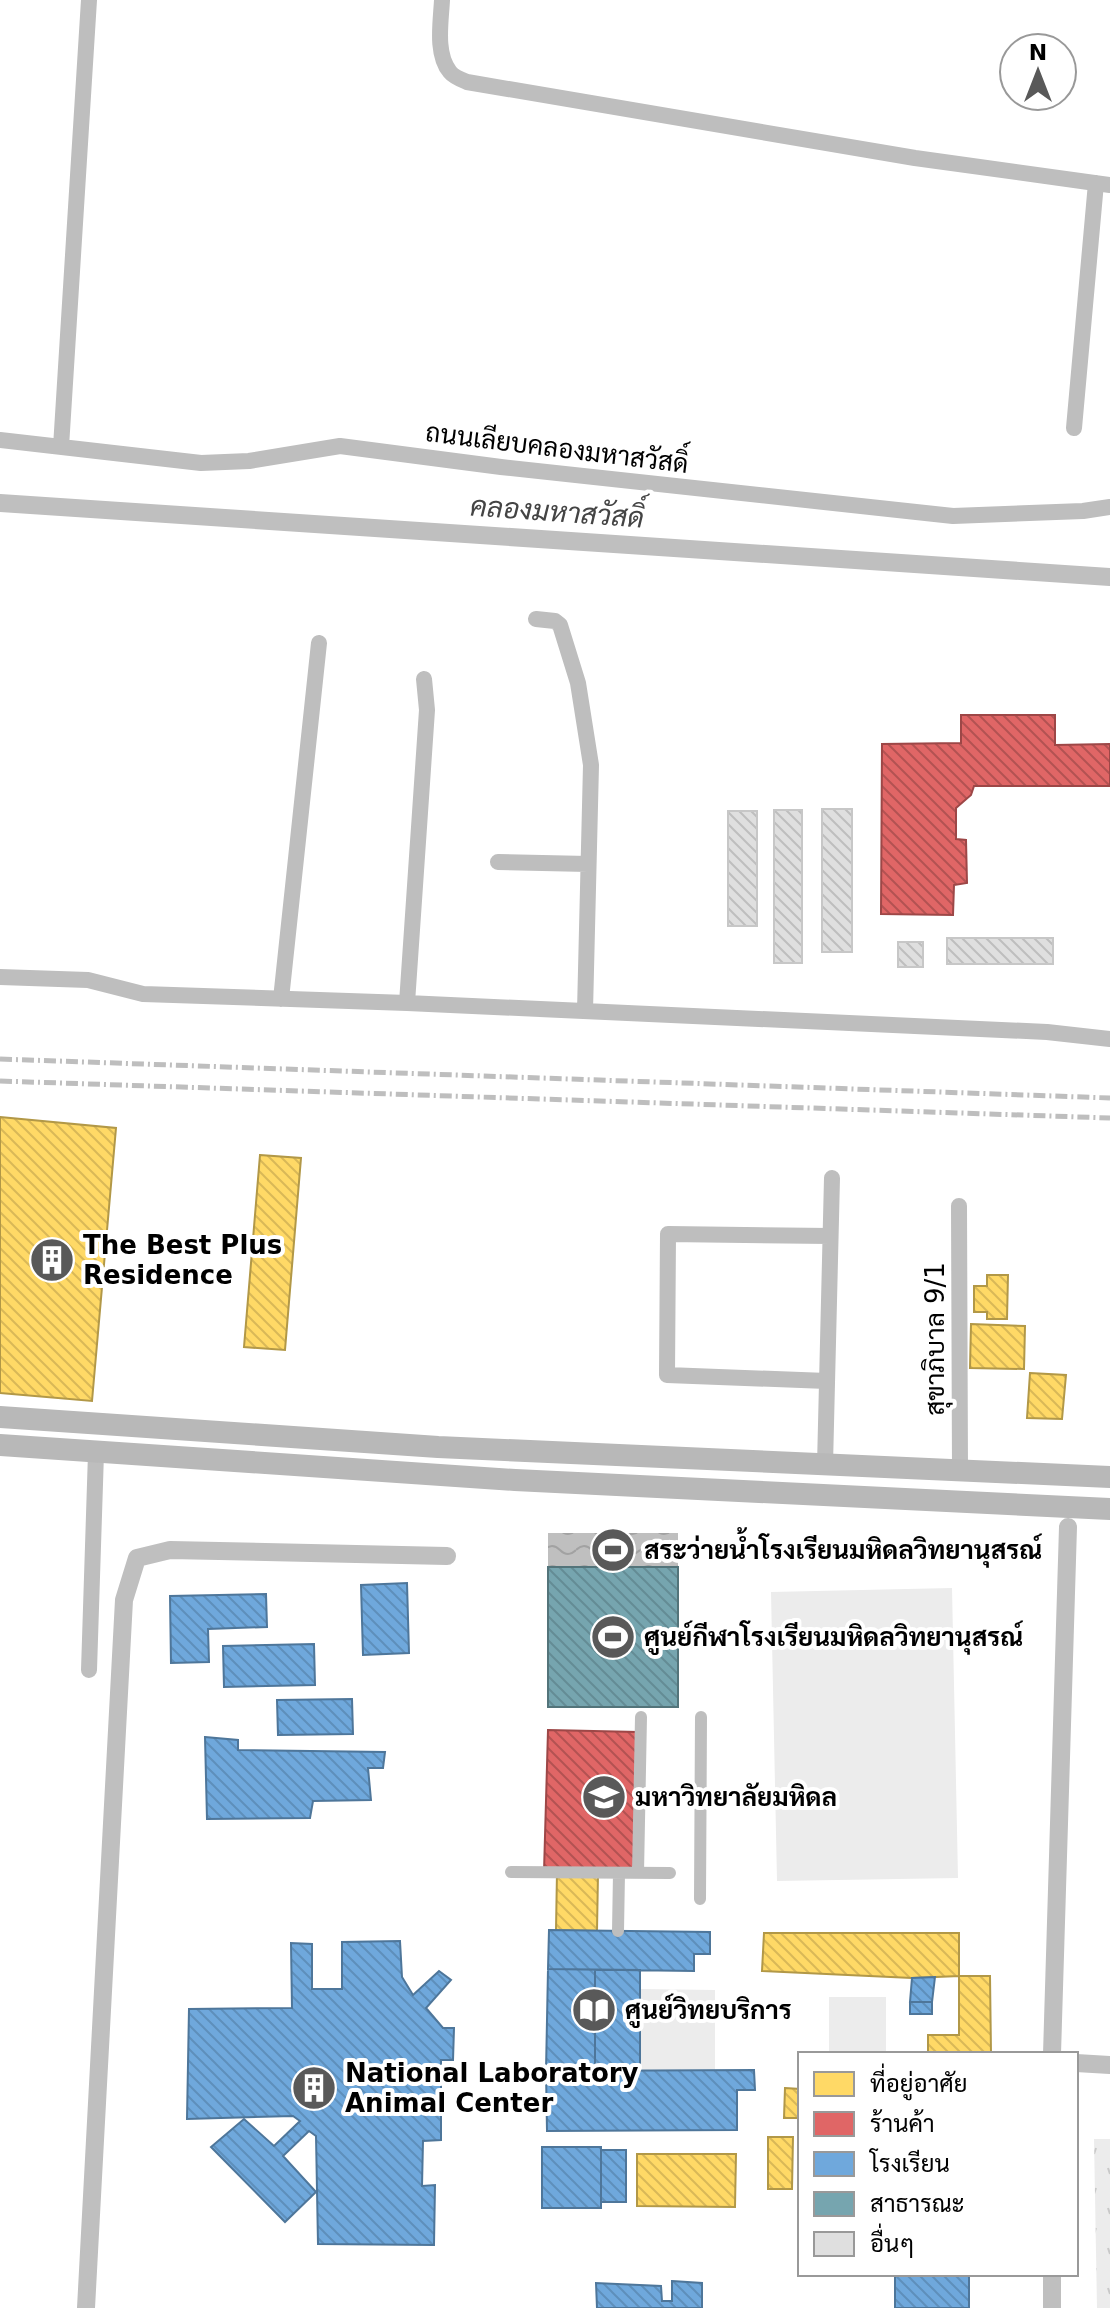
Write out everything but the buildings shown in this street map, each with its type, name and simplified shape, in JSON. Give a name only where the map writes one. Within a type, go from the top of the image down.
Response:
[{"type":"main road","points":[[0,1417],[423,1446],[1110,1477],[1109,1509],[679,1489],[0,1445]]},
{"type":"street","points":[[61,447],[89,0]]},
{"type":"street","points":[[442,0],[440,36],[443,57],[451,73],[467,82],[915,158],[1103,184],[1074,428]]},
{"type":"street","name":"ถนนเลียบคลองมหาสวัสดิ์","points":[[0,440],[201,463],[249,461],[340,446],[501,467],[953,516],[1083,511],[1110,507]]},
{"type":"street","points":[[536,619],[555,621],[560,625],[578,683],[591,765],[585,1011]]},
{"type":"street","points":[[281,999],[319,643]]},
{"type":"street","points":[[407,1003],[427,710],[424,679]]},
{"type":"street","points":[[498,862],[588,864]]},
{"type":"street","points":[[0,977],[103,982],[143,994],[1047,1032],[1110,1039]]},
{"type":"street","points":[[825,1465],[832,1178]]},
{"type":"street","name":"สุขาภิบาล 9/1","points":[[959,1206],[960,1470]]},
{"type":"street","points":[[827,1381],[667,1375],[668,1234],[830,1236]]},
{"type":"street","points":[[89,1670],[96,1453]]},
{"type":"street","points":[[638,1873],[641,1717]]},
{"type":"street","points":[[700,1899],[701,1717]]},
{"type":"street","points":[[511,1872],[670,1873]]},
{"type":"street","points":[[618,1931],[619,1873]]},
{"type":"green space","points":[[952,1588],[958,1878],[777,1881],[771,1592]]},
{"type":"green space","points":[[640,1989],[715,1990],[715,2070],[640,2070]]},
{"type":"green space","points":[[829,1997],[886,1997],[886,2052],[829,2052]]},
{"type":"green space","points":[[1094,2139],[1110,2139],[1110,2308],[1097,2308]]},
{"type":"water","name":"สระว่ายน้ำโรงเรียนมหิดลวิทยานุสรณ์","points":[[548,1533],[678,1533],[678,1567],[548,1567]]},
{"type":"waterway","name":"คลองมหาสวัสดิ์","points":[[0,503],[1110,577]]},
{"type":"waterway","points":[[1052,2052],[1068,1527]]},
{"type":"waterway","points":[[86,2308],[124,1600],[137,1558],[170,1550],[447,1556]]},
{"type":"waterway","points":[[1078,2063],[1110,2065]]},
{"type":"waterway","points":[[1052,2276],[1052,2308]]},
{"type":"railway","points":[[0,1059],[1110,1098]]},
{"type":"railway","points":[[0,1081],[1110,1118]]},
{"type":"place","name":"The Best Plus Residence","points":[[52,1260]]},
{"type":"place","name":"สระว่ายน้ำโรงเรียนมหิดลวิทยานุสรณ์","points":[[613,1550]]},
{"type":"place","name":"ศูนย์กีฬาโรงเรียนมหิดลวิทยานุสรณ์","points":[[613,1637]]},
{"type":"place","name":"มหาวิทยาลัยมหิดล","points":[[604,1797]]},
{"type":"place","name":"ศูนย์วิทยบริการ","points":[[594,2010]]},
{"type":"place","name":"National Laboratory Animal Center","points":[[314,2088]]}]
